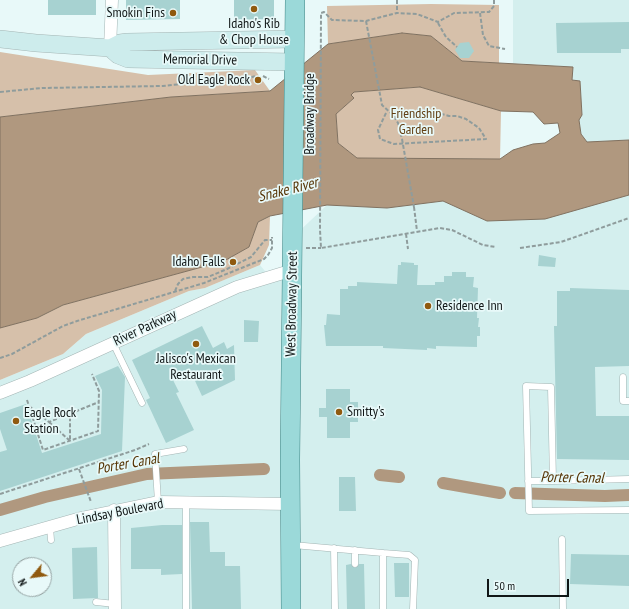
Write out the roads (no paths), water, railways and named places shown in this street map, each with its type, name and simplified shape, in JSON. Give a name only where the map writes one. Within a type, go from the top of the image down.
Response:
[{"type":"main road","name":"West Broadway Street","points":[[291,609],[290,504],[294,39],[296,0]]},
{"type":"main road","name":"Memorial Drive","points":[[0,39],[110,48],[120,43],[127,42],[294,39]]},
{"type":"main road","name":"Memorial Drive","points":[[110,48],[118,55],[128,59],[294,67]]},
{"type":"street","points":[[110,48],[112,0]]},
{"type":"street","name":"River Parkway","points":[[0,392],[30,381],[237,287],[293,270]]},
{"type":"street","name":"Lindsay Boulevard","points":[[0,541],[114,510],[158,502],[290,504]]},
{"type":"street","points":[[114,510],[115,606]]},
{"type":"lane","points":[[113,343],[142,403]]},
{"type":"lane","points":[[623,377],[623,401],[629,401]]},
{"type":"lane","points":[[553,481],[551,387],[526,386],[529,511],[629,510]]},
{"type":"lane","points":[[158,502],[155,454],[184,449]]},
{"type":"lane","points":[[528,481],[629,479]]},
{"type":"lane","points":[[186,502],[186,609]]},
{"type":"lane","points":[[50,527],[51,540]]},
{"type":"lane","points":[[562,539],[563,609]]},
{"type":"lane","points":[[290,545],[410,555],[415,560],[413,609]]},
{"type":"lane","points":[[334,548],[336,609]]},
{"type":"lane","points":[[355,550],[355,564]]},
{"type":"lane","points":[[383,553],[383,609]]},
{"type":"lane","points":[[96,602],[115,606]]},
{"type":"water","name":"Snake River","points":[[402,33],[431,36],[462,61],[573,67],[572,80],[580,81],[582,115],[579,120],[581,134],[587,142],[629,140],[629,195],[545,219],[487,221],[443,201],[387,208],[327,205],[270,216],[258,222],[249,247],[224,261],[63,305],[37,318],[0,328],[0,117],[171,97],[270,91],[328,44]],"holes":[[[420,87],[501,111],[533,112],[544,124],[558,123],[560,133],[545,143],[533,144],[513,150],[500,159],[357,158],[338,143],[336,114],[354,98],[351,95],[354,92]]]},
{"type":"waterway","name":"Porter Canal","points":[[0,510],[45,497],[147,474],[264,469]]},
{"type":"waterway","name":"Porter Canal","points":[[380,475],[399,477]]},
{"type":"waterway","name":"Porter Canal","points":[[443,483],[500,493]]},
{"type":"waterway","name":"Porter Canal","points":[[515,493],[605,496],[629,495]]},
{"type":"place","name":"Idaho's Rib & Chop House","points":[[254,9]]},
{"type":"place","name":"Smokin Fins","points":[[173,13]]},
{"type":"place","name":"Old Eagle Rock","points":[[258,80]]},
{"type":"place","name":"Idaho Falls","points":[[233,262]]},
{"type":"place","name":"Residence Inn","points":[[428,306]]},
{"type":"place","name":"Jalisco's Mexican Restaurant","points":[[196,344]]},
{"type":"place","name":"Smitty's","points":[[339,412]]},
{"type":"place","name":"Eagle Rock Station","points":[[16,421]]},
{"type":"park label","name":"Friendship Garden","points":[[416,122]]}]
